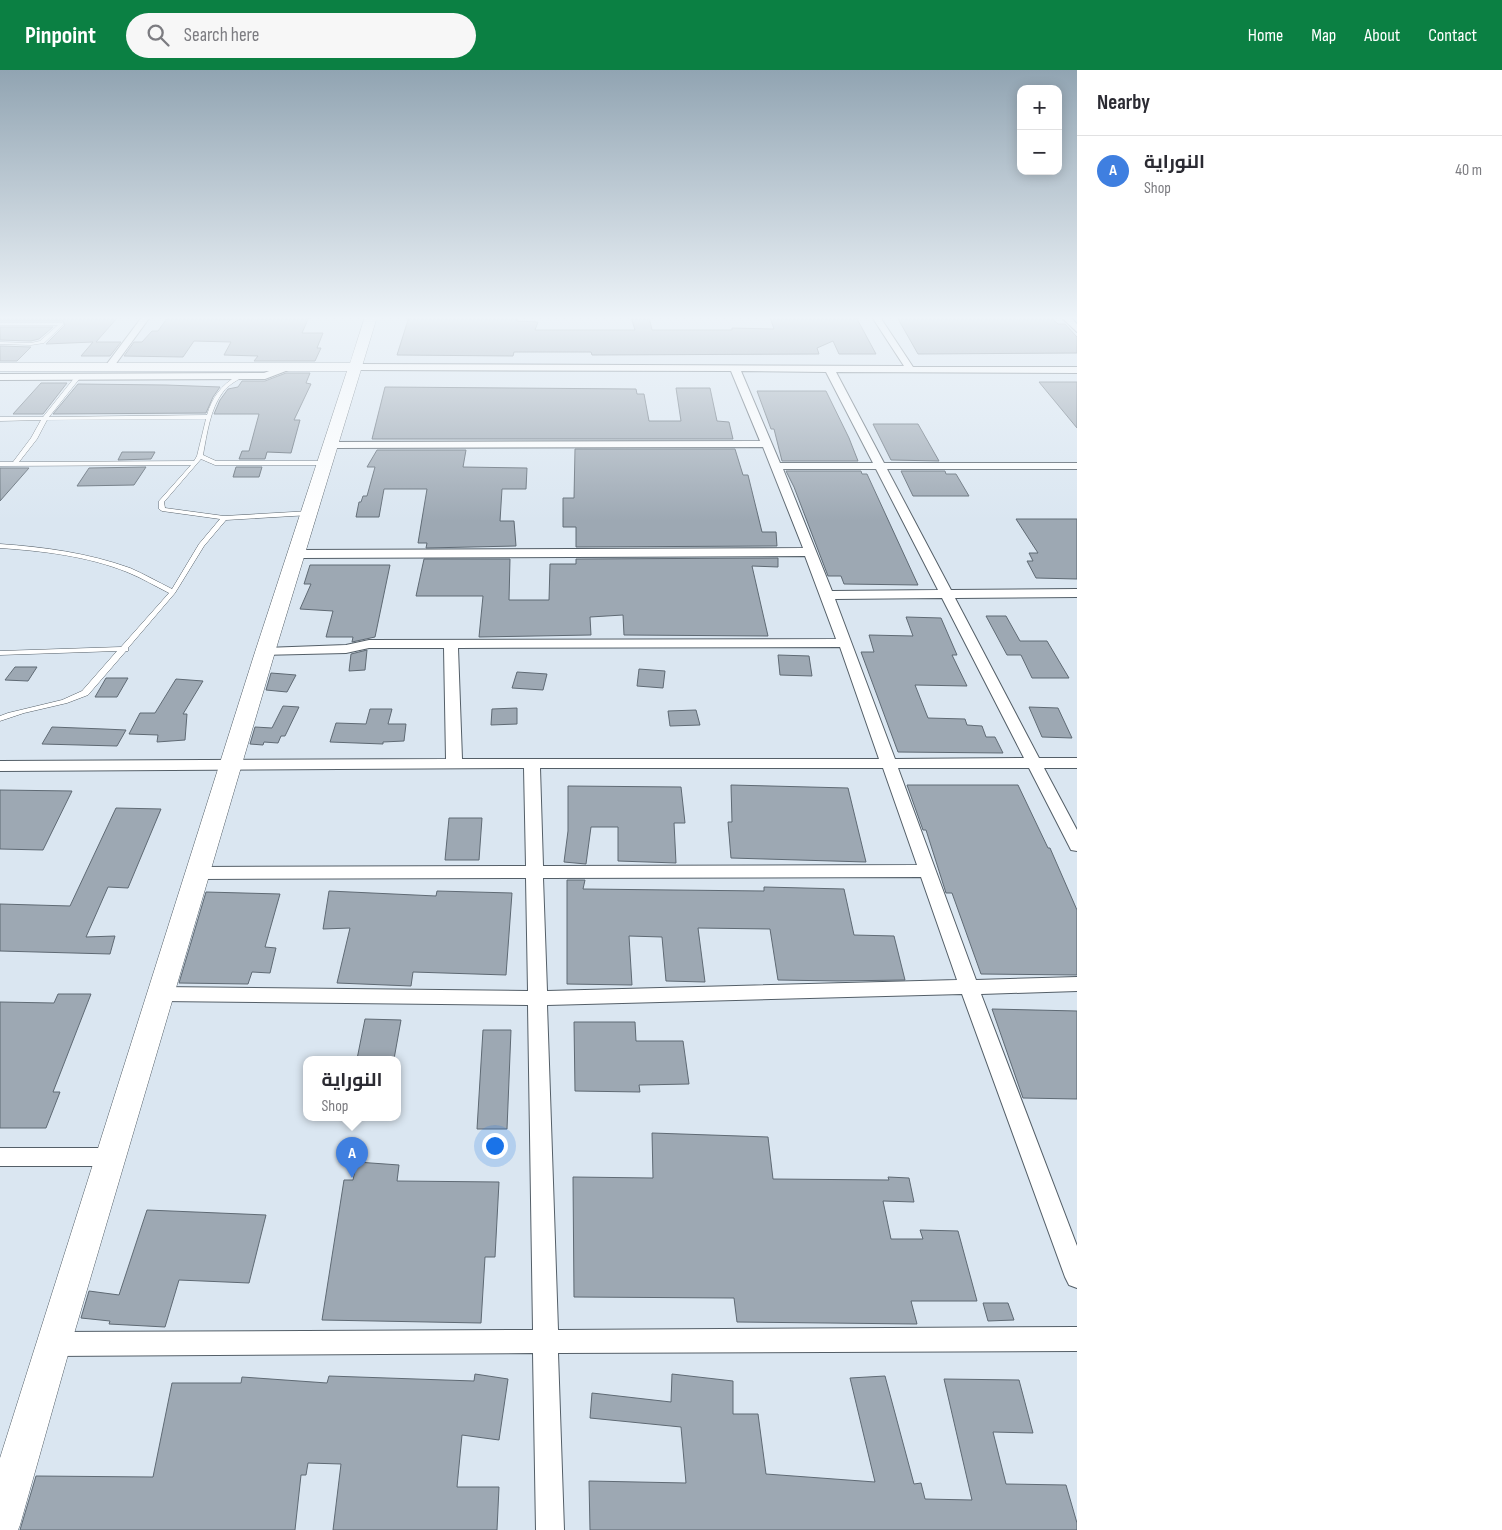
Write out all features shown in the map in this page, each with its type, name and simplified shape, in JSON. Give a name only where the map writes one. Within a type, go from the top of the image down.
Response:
[{"type":"street","points":[[0,1525],[53,1344],[265,652],[350,385]]},
{"type":"street","points":[[742,385],[768,444],[827,595],[1077,1277]]},
{"type":"street","points":[[838,385],[1077,846]]},
{"type":"street","points":[[329,454],[768,444]]},
{"type":"street","points":[[776,466],[1077,466]]},
{"type":"street","points":[[297,554],[810,552]]},
{"type":"street","points":[[827,595],[1077,593]]},
{"type":"street","points":[[265,652],[346,649],[369,644],[844,643]]},
{"type":"street","points":[[451,644],[454,765]]},
{"type":"street","points":[[0,766],[231,764],[1077,764]]},
{"type":"street","points":[[532,765],[550,1530]]},
{"type":"street","points":[[198,873],[928,871]]},
{"type":"street","points":[[160,994],[538,998],[1077,984]]},
{"type":"street","points":[[0,1157],[110,1157]]},
{"type":"street","points":[[53,1344],[1077,1339]]},
{"type":"lane","points":[[15,463],[34,439],[46,417],[71,385]]},
{"type":"lane","points":[[225,385],[213,404],[208,417],[200,456],[196,463],[160,502],[162,509],[224,518],[310,513]]},
{"type":"lane","points":[[0,419],[46,417],[208,417]]},
{"type":"lane","points":[[200,456],[215,463],[329,454]]},
{"type":"lane","points":[[0,464],[196,463]]},
{"type":"lane","points":[[0,719],[16,712],[71,702],[86,693],[173,592],[201,545],[224,518]]},
{"type":"lane","points":[[0,546],[29,547],[94,559],[128,571],[173,592]]},
{"type":"lane","points":[[0,653],[125,649]]},
{"type":"building","points":[[39,385],[65,385],[43,414],[13,414]]},
{"type":"building","points":[[77,385],[220,387],[206,413],[53,414]]},
{"type":"building","points":[[239,385],[310,385],[294,420],[300,420],[291,453],[267,452],[265,459],[239,459],[242,451],[249,451],[259,414],[214,414],[220,400],[228,389]]},
{"type":"building","points":[[1042,385],[1077,385],[1077,428]]},
{"type":"building","points":[[385,387],[636,389],[637,394],[644,394],[649,421],[681,421],[676,388],[710,388],[717,421],[729,422],[733,439],[372,439]]},
{"type":"building","points":[[757,391],[826,391],[858,461],[782,461],[774,429],[771,429]]},
{"type":"building","points":[[873,424],[918,424],[939,461],[891,460]]},
{"type":"building","points":[[575,449],[735,449],[743,475],[748,475],[762,532],[776,532],[777,546],[576,547],[576,527],[563,527],[563,498],[574,498]]},
{"type":"building","points":[[377,450],[466,450],[463,467],[527,468],[526,489],[502,489],[500,521],[514,521],[516,546],[426,548],[427,543],[418,543],[427,489],[384,489],[379,517],[356,517],[359,502],[361,502],[363,496],[367,496],[375,467],[367,467]]},
{"type":"building","points":[[122,452],[155,452],[151,459],[118,460]]},
{"type":"building","points":[[146,467],[134,485],[77,486],[89,468]]},
{"type":"building","points":[[236,467],[262,467],[259,477],[233,477]]},
{"type":"building","points":[[0,468],[29,468],[0,501]]},
{"type":"building","points":[[786,471],[861,471],[862,474],[867,474],[918,585],[844,584],[841,576],[828,576]]},
{"type":"building","points":[[901,471],[945,471],[946,474],[956,474],[969,496],[913,496]]},
{"type":"building","points":[[1016,519],[1077,519],[1077,579],[1036,578],[1027,561],[1033,561],[1029,553],[1038,553]]},
{"type":"building","points":[[778,558],[778,567],[752,566],[768,636],[624,635],[623,615],[590,617],[591,635],[479,637],[483,596],[416,596],[424,559],[510,559],[509,600],[549,600],[550,564],[576,564],[576,559]]},
{"type":"building","points":[[310,565],[390,565],[375,637],[352,642],[353,637],[326,637],[333,611],[300,609],[311,584],[304,584]]},
{"type":"building","points":[[986,616],[1006,616],[1020,641],[1047,641],[1069,678],[1032,678],[1021,655],[1007,655]]},
{"type":"building","points":[[906,617],[941,618],[957,655],[952,655],[967,686],[915,685],[928,718],[965,719],[967,725],[982,726],[986,737],[995,737],[1003,753],[898,752],[861,652],[874,652],[869,635],[913,636]]},
{"type":"building","points":[[367,650],[365,670],[349,671],[351,654]]},
{"type":"building","points":[[778,655],[809,656],[812,676],[780,675]]},
{"type":"building","points":[[15,667],[37,667],[28,681],[5,680]]},
{"type":"building","points":[[639,669],[665,671],[663,688],[637,686]]},
{"type":"building","points":[[517,672],[547,674],[543,690],[512,688]]},
{"type":"building","points":[[271,673],[296,675],[287,692],[266,690]]},
{"type":"building","points":[[106,678],[128,678],[117,697],[95,697]]},
{"type":"building","points":[[176,679],[203,681],[183,714],[187,714],[185,740],[157,742],[158,735],[129,734],[140,713],[155,713]]},
{"type":"building","points":[[283,706],[299,707],[285,736],[281,736],[278,743],[250,744],[255,727],[272,728]]},
{"type":"building","points":[[1029,707],[1058,708],[1072,738],[1042,737]]},
{"type":"building","points":[[517,708],[517,724],[491,725],[492,709]]},
{"type":"building","points":[[370,709],[392,709],[388,724],[406,724],[404,741],[383,742],[383,744],[330,742],[336,723],[366,724]]},
{"type":"building","points":[[696,710],[700,725],[670,726],[668,711]]},
{"type":"building","points":[[52,727],[126,730],[117,746],[42,744]]},
{"type":"building","points":[[731,785],[848,788],[866,862],[731,858],[728,822],[732,822]]},
{"type":"building","points":[[907,785],[1018,785],[1048,848],[1050,848],[1077,910],[1077,975],[981,974],[952,893],[946,893],[926,830],[923,830]]},
{"type":"building","points":[[568,786],[681,787],[685,823],[674,823],[676,863],[618,861],[618,827],[591,827],[586,864],[564,862],[568,831]]},
{"type":"building","points":[[0,790],[72,791],[43,850],[0,849]]},
{"type":"building","points":[[116,808],[161,809],[128,888],[108,887],[86,937],[115,936],[110,954],[0,951],[0,904],[70,906]]},
{"type":"building","points":[[449,818],[482,818],[479,860],[445,860]]},
{"type":"building","points":[[567,880],[585,880],[583,889],[764,891],[764,887],[844,889],[854,935],[894,936],[905,980],[778,980],[770,929],[698,928],[705,982],[666,981],[662,937],[629,936],[632,985],[567,984]]},
{"type":"building","points":[[329,891],[436,896],[437,891],[512,893],[506,975],[413,972],[411,986],[337,983],[350,928],[323,929]]},
{"type":"building","points":[[206,892],[280,894],[265,947],[276,948],[270,973],[252,972],[248,984],[179,983]]},
{"type":"building","points":[[58,994],[91,994],[53,1092],[60,1092],[46,1128],[0,1128],[0,1002],[54,1003]]},
{"type":"building","points":[[992,1009],[1077,1011],[1077,1099],[1023,1098]]},
{"type":"building","points":[[365,1019],[401,1020],[395,1056],[358,1056]]},
{"type":"building","points":[[574,1022],[635,1022],[636,1041],[683,1041],[689,1084],[639,1085],[640,1092],[575,1091]]},
{"type":"building","points":[[483,1030],[511,1030],[507,1129],[477,1129]]},
{"type":"building","points":[[652,1133],[768,1137],[773,1179],[889,1180],[888,1177],[909,1178],[914,1202],[883,1201],[891,1239],[923,1239],[920,1230],[958,1231],[977,1301],[911,1301],[917,1324],[737,1322],[734,1298],[574,1297],[573,1177],[653,1178]]},
{"type":"building","points":[[357,1162],[399,1165],[397,1181],[499,1182],[495,1257],[485,1257],[481,1323],[322,1320],[344,1180],[353,1180]]},
{"type":"building","points":[[147,1210],[266,1215],[249,1283],[179,1280],[165,1327],[109,1324],[110,1321],[81,1318],[89,1291],[119,1295]]},
{"type":"building","points":[[983,1303],[1008,1303],[1014,1320],[988,1321]]},
{"type":"building","points":[[475,1374],[508,1379],[499,1440],[462,1435],[457,1487],[499,1487],[497,1530],[333,1530],[341,1464],[308,1463],[306,1475],[301,1475],[295,1530],[20,1530],[36,1476],[153,1477],[172,1383],[241,1383],[242,1377],[327,1383],[329,1376],[474,1381]]},
{"type":"building","points":[[672,1374],[733,1381],[733,1414],[758,1414],[766,1474],[875,1482],[850,1378],[885,1376],[914,1484],[921,1483],[925,1499],[972,1500],[944,1379],[1019,1380],[1033,1433],[993,1432],[1006,1484],[1066,1485],[1077,1523],[1077,1530],[590,1530],[589,1481],[686,1483],[681,1427],[590,1418],[592,1393],[671,1402]]},
{"type":"place","name":"النوراية","points":[[352,1178]]}]
